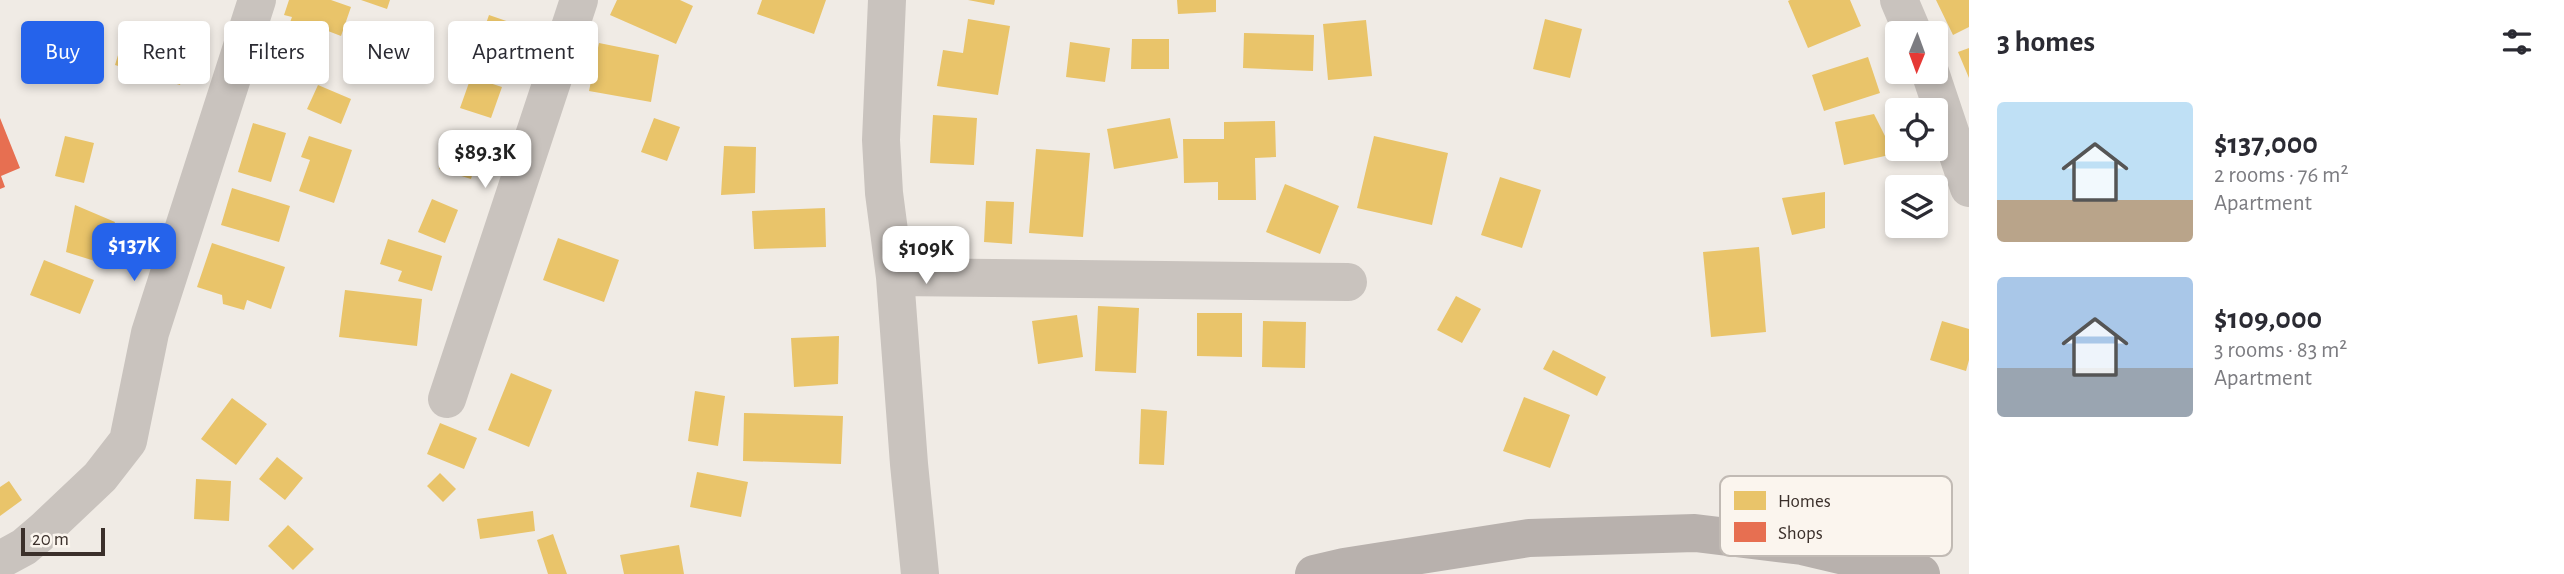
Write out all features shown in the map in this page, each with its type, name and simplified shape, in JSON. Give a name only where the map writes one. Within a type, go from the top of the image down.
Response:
[{"type":"main road","points":[[1314,574],[1529,538],[1695,533],[1720,536]]},
{"type":"main road","points":[[1844,556],[1921,574]]},
{"type":"street","points":[[0,560],[24,547],[44,530],[100,477],[128,441],[154,320],[257,0]]},
{"type":"street","points":[[447,399],[579,0]]},
{"type":"street","points":[[887,0],[881,140],[884,193],[895,277],[920,574]]},
{"type":"street","points":[[1899,0],[1908,21]]},
{"type":"street","points":[[1934,84],[1969,188]]},
{"type":"street","points":[[895,277],[1348,282]]},
{"type":"building: Homes","points":[[289,0],[331,0],[351,7],[346,21],[343,21],[341,36],[329,31],[329,21],[291,21],[292,17],[284,15]]},
{"type":"building: Homes","points":[[361,0],[390,0],[387,9]]},
{"type":"building: Homes","points":[[617,0],[680,0],[693,6],[676,44],[610,15]]},
{"type":"building: Homes","points":[[762,0],[826,0],[814,34],[757,14]]},
{"type":"building: Homes","points":[[968,0],[995,0],[994,5]]},
{"type":"building: Homes","points":[[1177,0],[1216,0],[1216,12],[1178,14]]},
{"type":"building: Homes","points":[[1850,0],[1861,26],[1808,48],[1788,1]]},
{"type":"building: Homes","points":[[1936,0],[1969,0],[1969,27],[1953,35]]},
{"type":"building: Homes","points":[[489,15],[506,21],[487,21]]},
{"type":"building: Homes","points":[[968,19],[1010,26],[998,95],[937,86],[943,50],[963,53]]},
{"type":"building: Homes","points":[[1545,19],[1582,29],[1570,78],[1533,69]]},
{"type":"building: Homes","points":[[1366,20],[1372,76],[1328,80],[1323,24]]},
{"type":"building: Homes","points":[[1244,33],[1314,35],[1313,71],[1243,68]]},
{"type":"building: Homes","points":[[1132,39],[1169,39],[1169,69],[1131,69]]},
{"type":"building: Homes","points":[[1070,42],[1110,48],[1105,82],[1066,77]]},
{"type":"building: Homes","points":[[599,43],[659,55],[651,102],[589,91],[590,84],[598,84]]},
{"type":"building: Homes","points":[[1969,48],[1969,78],[1958,52]]},
{"type":"building: Homes","points":[[1868,57],[1880,93],[1824,111],[1812,75]]},
{"type":"building: Homes","points":[[469,84],[493,84],[502,87],[491,118],[460,108]]},
{"type":"building: Homes","points":[[318,85],[351,99],[341,124],[307,109]]},
{"type":"building: Homes","points":[[1874,114],[1885,136],[1885,156],[1844,165],[1835,122]]},
{"type":"building: Homes","points":[[933,115],[977,118],[974,165],[930,163]]},
{"type":"building: Homes","points":[[654,118],[680,127],[667,161],[641,152]]},
{"type":"building: Homes","points":[[1170,118],[1178,158],[1114,169],[1107,129]]},
{"type":"building: Homes","points":[[1275,121],[1276,157],[1255,158],[1256,200],[1218,200],[1218,182],[1184,183],[1183,139],[1224,139],[1224,122]]},
{"type":"building: Homes","points":[[253,123],[286,133],[271,182],[238,172]]},
{"type":"building: Homes","points":[[65,136],[94,143],[84,183],[55,176]]},
{"type":"building: Homes","points":[[309,136],[352,150],[334,203],[299,191],[310,160],[301,157]]},
{"type":"building: Homes","points":[[1374,136],[1448,153],[1432,225],[1357,208]]},
{"type":"building: Homes","points":[[449,138],[480,148],[471,179],[439,169]]},
{"type":"building: Homes","points":[[724,146],[756,147],[755,193],[721,195]]},
{"type":"building: Homes","points":[[1036,149],[1090,153],[1083,237],[1029,233]]},
{"type":"building: Homes","points":[[1500,177],[1541,190],[1522,248],[1481,235]]},
{"type":"building: Homes","points":[[1285,184],[1339,206],[1320,254],[1266,232]]},
{"type":"building: Homes","points":[[232,188],[290,206],[279,242],[221,225]]},
{"type":"building: Homes","points":[[1825,192],[1825,228],[1792,235],[1782,198]]},
{"type":"building: Homes","points":[[432,199],[458,210],[445,243],[418,232]]},
{"type":"building: Homes","points":[[986,201],[1014,202],[1012,244],[984,242]]},
{"type":"building: Homes","points":[[75,205],[115,222],[98,262],[66,252]]},
{"type":"building: Homes","points":[[825,208],[826,247],[754,249],[752,211]]},
{"type":"building: Homes","points":[[558,238],[619,260],[604,302],[543,280]]},
{"type":"building: Homes","points":[[388,239],[442,256],[432,291],[398,281],[402,271],[380,264]]},
{"type":"building: Homes","points":[[212,243],[285,267],[271,309],[247,300],[244,310],[223,304],[222,295],[197,287]]},
{"type":"building: Homes","points":[[1759,247],[1766,332],[1711,337],[1703,252]]},
{"type":"building: Homes","points":[[44,260],[94,280],[80,314],[30,295]]},
{"type":"building: Homes","points":[[345,290],[422,299],[417,346],[339,337]]},
{"type":"building: Homes","points":[[1456,296],[1481,309],[1462,343],[1437,330]]},
{"type":"building: Homes","points":[[1098,306],[1139,308],[1136,373],[1095,371]]},
{"type":"building: Homes","points":[[1197,313],[1242,313],[1242,357],[1197,356]]},
{"type":"building: Homes","points":[[1077,315],[1083,357],[1038,364],[1032,321]]},
{"type":"building: Homes","points":[[1263,321],[1306,322],[1305,368],[1262,367]]},
{"type":"building: Homes","points":[[1942,321],[1969,329],[1969,360],[1966,371],[1930,360]]},
{"type":"building: Homes","points":[[839,336],[838,384],[794,387],[791,338]]},
{"type":"building: Homes","points":[[1553,350],[1606,377],[1597,396],[1543,369]]},
{"type":"building: Homes","points":[[511,373],[552,390],[529,447],[488,430]]},
{"type":"building: Homes","points":[[695,391],[725,396],[718,446],[688,441]]},
{"type":"building: Homes","points":[[1524,397],[1570,415],[1550,468],[1503,451]]},
{"type":"building: Homes","points":[[232,398],[267,424],[236,465],[201,439]]},
{"type":"building: Homes","points":[[1141,409],[1167,411],[1164,465],[1139,464]]},
{"type":"building: Homes","points":[[744,413],[843,416],[841,464],[743,461]]},
{"type":"building: Homes","points":[[440,423],[477,438],[464,469],[427,454]]},
{"type":"building: Homes","points":[[277,457],[303,478],[285,500],[259,479]]},
{"type":"building: Homes","points":[[697,472],[748,482],[741,517],[690,507]]},
{"type":"building: Homes","points":[[440,473],[456,489],[443,502],[427,486]]},
{"type":"building: Homes","points":[[196,479],[231,481],[229,521],[194,519]]},
{"type":"building: Homes","points":[[9,481],[22,500],[0,516],[0,487]]},
{"type":"building: Homes","points":[[533,511],[535,531],[480,539],[477,519]]},
{"type":"building: Homes","points":[[288,525],[314,549],[293,570],[268,546]]},
{"type":"building: Homes","points":[[553,534],[567,574],[548,574],[537,540]]},
{"type":"building: Homes","points":[[679,545],[684,574],[624,574],[620,555]]},
{"type":"building: Shops","points":[[0,118],[20,168],[1,176],[5,187],[0,189]]}]
